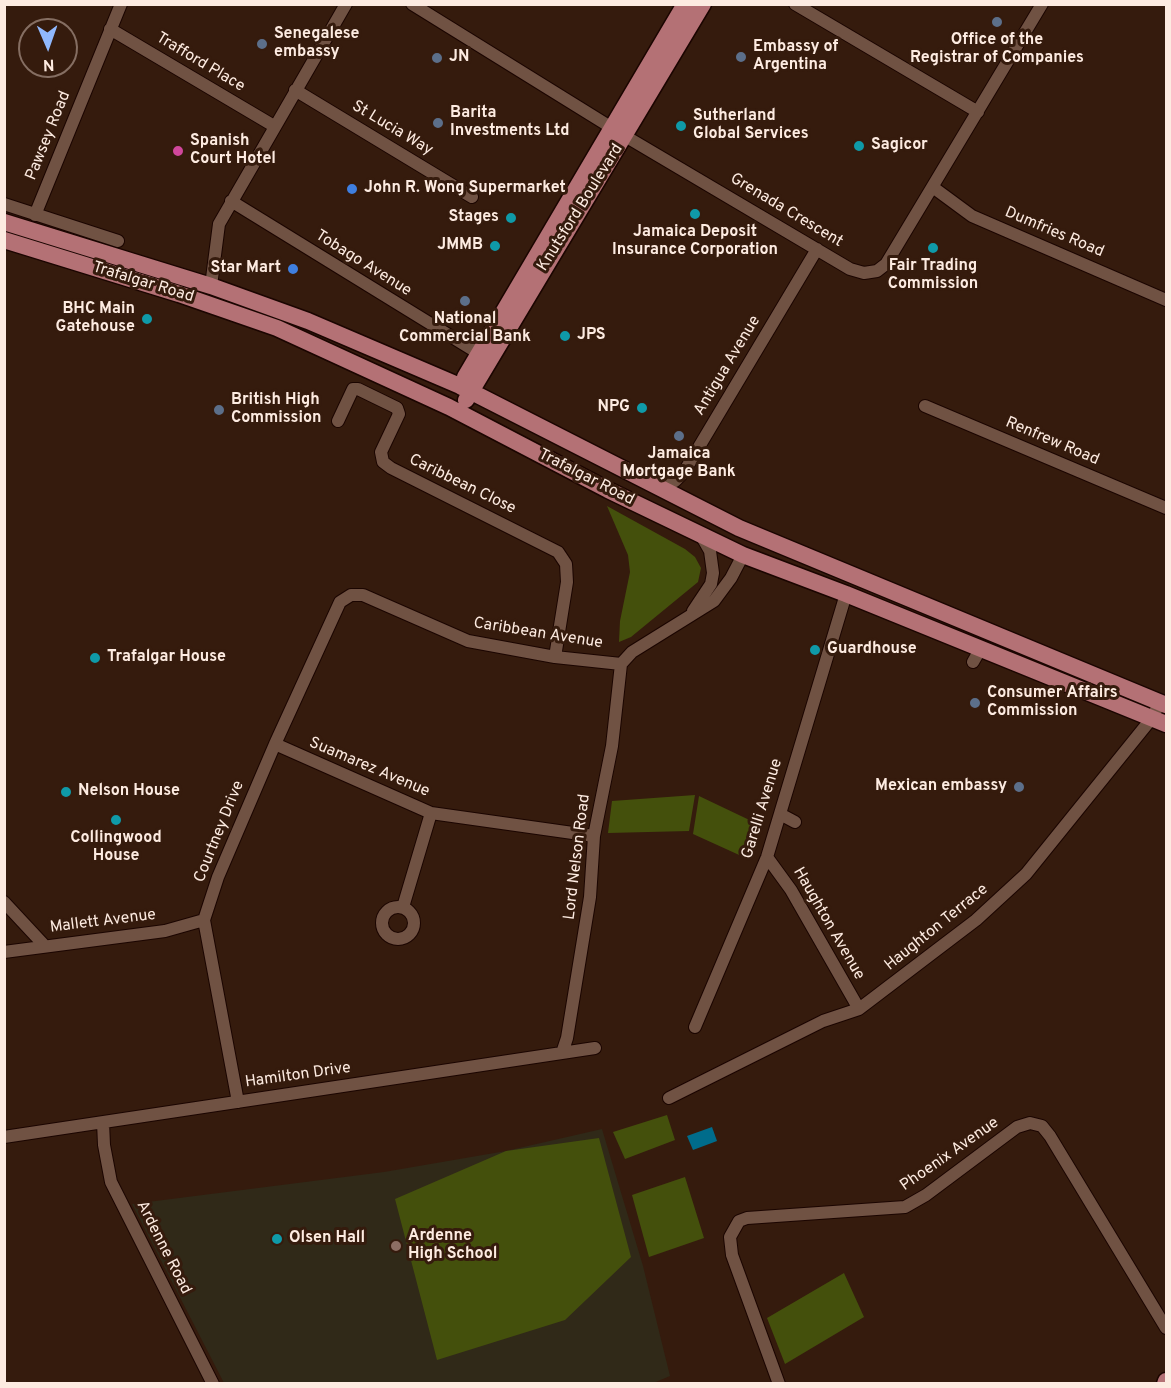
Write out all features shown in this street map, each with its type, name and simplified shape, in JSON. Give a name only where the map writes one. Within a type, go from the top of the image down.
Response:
[{"type":"main road","name":"Knutsford Boulevard","points":[[619,133],[685,4]]},
{"type":"main road","name":"Knutsford Boulevard","points":[[454,410],[478,362],[619,133],[703,4]]},
{"type":"main road","name":"Trafalgar Road","points":[[4,222],[172,273],[308,321],[465,389],[739,528],[1163,704]]},
{"type":"main road","name":"Trafalgar Road","points":[[4,240],[179,294],[277,328],[454,410],[702,537],[846,594],[977,655],[1159,721]]},
{"type":"main road","points":[[435,375],[454,377],[461,375],[478,362],[486,392],[508,412]]},
{"type":"main road","points":[[739,528],[743,555]]},
{"type":"street","name":"Pawsey Road","points":[[35,214],[121,4]]},
{"type":"street","points":[[211,286],[219,224],[346,4]]},
{"type":"street","name":"Grenada Crescent","points":[[412,4],[619,133],[850,269],[864,273],[877,271],[886,264],[934,188],[1042,4]]},
{"type":"street","points":[[795,4],[978,112]]},
{"type":"street","name":"Trafford Place","points":[[110,28],[274,126]]},
{"type":"street","name":"St Lucia Way","points":[[295,90],[472,197]]},
{"type":"street","name":"Dumfries Road","points":[[934,188],[972,216],[1167,300]]},
{"type":"street","name":"Tobago Avenue","points":[[231,201],[478,362]]},
{"type":"street","points":[[4,204],[118,242]]},
{"type":"street","name":"Antigua Avenue","points":[[657,487],[675,481],[684,472],[817,249]]},
{"type":"street","name":"Caribbean Close","points":[[338,421],[353,389],[397,408],[399,414],[381,452],[383,462],[558,552],[566,564],[567,582],[555,657]]},
{"type":"street","name":"Renfrew Road","points":[[926,406],[1167,508]]},
{"type":"street","points":[[687,620],[711,584],[711,551],[702,537]]},
{"type":"street","points":[[621,664],[632,652],[687,620],[714,601],[732,578],[743,555]]},
{"type":"street","name":"Garelli Avenue","points":[[695,1027],[767,857],[846,594]]},
{"type":"street","name":"Caribbean Avenue","points":[[351,595],[376,599],[468,641],[555,657],[621,664]]},
{"type":"street","name":"Courtney Drive","points":[[238,1102],[204,920],[218,877],[275,744],[340,602],[351,595]]},
{"type":"street","name":"Lord Nelson Road","points":[[562,1053],[567,1038],[590,897],[594,836],[612,746],[621,664]]},
{"type":"street","name":"Haughton Terrace","points":[[669,1098],[823,1021],[859,1009],[976,920],[1026,874],[1159,721],[1163,704]]},
{"type":"street","name":"Suamarez Avenue","points":[[275,744],[431,813],[594,836]]},
{"type":"street","points":[[403,907],[431,813]]},
{"type":"street","points":[[780,814],[795,822]]},
{"type":"street","name":"Haughton Avenue","points":[[767,857],[791,890],[859,1009]]},
{"type":"street","points":[[4,902],[44,945]]},
{"type":"street","name":"Mallett Avenue","points":[[4,952],[165,931],[204,920]]},
{"type":"street","name":"Hamilton Drive","points":[[4,1137],[596,1048]]},
{"type":"street","name":"Ardenne Road","points":[[104,1122],[104,1144],[111,1182],[213,1383]]},
{"type":"street","name":"Phoenix Avenue","points":[[779,1383],[732,1255],[730,1237],[739,1221],[747,1218],[905,1207],[921,1198],[1017,1127],[1030,1123],[1042,1126],[1050,1136],[1167,1328]]},
{"type":"shaded area","name":"Ardenne High School","points":[[602,1129],[643,1266],[670,1376],[651,1384],[224,1383],[132,1204],[384,1172],[506,1151]]},
{"type":"green space","points":[[607,506],[685,549],[695,557],[701,568],[698,582],[631,637],[619,642],[620,621],[630,572],[628,555]]},
{"type":"green space","points":[[695,795],[689,831],[608,833],[612,801]]},
{"type":"green space","points":[[699,796],[762,826],[748,859],[693,834]]},
{"type":"green space","points":[[667,1115],[675,1140],[625,1159],[613,1132]]},
{"type":"green space","points":[[599,1138],[631,1257],[565,1320],[437,1360],[395,1199],[506,1151]]},
{"type":"green space","points":[[685,1177],[704,1238],[649,1257],[632,1195]]},
{"type":"green space","points":[[844,1273],[864,1317],[785,1364],[767,1318]]},
{"type":"water","points":[[712,1127],[717,1141],[693,1150],[687,1136]]},
{"type":"place","name":"Office of the Registrar of Companies","points":[[997,22]]},
{"type":"place","name":"Senegalese embassy","points":[[262,44]]},
{"type":"place","name":"Embassy of Argentina","points":[[741,57]]},
{"type":"place","name":"JN","points":[[437,58]]},
{"type":"place","name":"Barita Investments Ltd","points":[[438,123]]},
{"type":"place","name":"Sutherland Global Services","points":[[681,126]]},
{"type":"place","name":"Sagicor","points":[[859,146]]},
{"type":"place","name":"Spanish Court Hotel","points":[[178,151]]},
{"type":"place","name":"John R. Wong Supermarket","points":[[352,189]]},
{"type":"place","name":"Jamaica Deposit Insurance Corporation","points":[[695,214]]},
{"type":"place","name":"Stages","points":[[511,218]]},
{"type":"place","name":"JMMB","points":[[495,246]]},
{"type":"place","name":"Fair Trading Commission","points":[[933,248]]},
{"type":"place","name":"Star Mart","points":[[293,269]]},
{"type":"place","name":"National Commercial Bank","points":[[465,301]]},
{"type":"place","name":"BHC Main Gatehouse","points":[[147,319]]},
{"type":"place","name":"JPS","points":[[565,336]]},
{"type":"place","name":"NPG","points":[[642,408]]},
{"type":"place","name":"British High Commission","points":[[219,410]]},
{"type":"place","name":"Jamaica Mortgage Bank","points":[[679,436]]},
{"type":"place","name":"Guardhouse","points":[[815,650]]},
{"type":"place","name":"Trafalgar House","points":[[95,658]]},
{"type":"place","name":"Consumer Affairs Commission","points":[[975,703]]},
{"type":"place","name":"Mexican embassy","points":[[1019,787]]},
{"type":"place","name":"Nelson House","points":[[66,792]]},
{"type":"place","name":"Collingwood House","points":[[116,820]]},
{"type":"place","name":"Olsen Hall","points":[[277,1239]]},
{"type":"place","name":"Ardenne High School","points":[[396,1246]]}]
